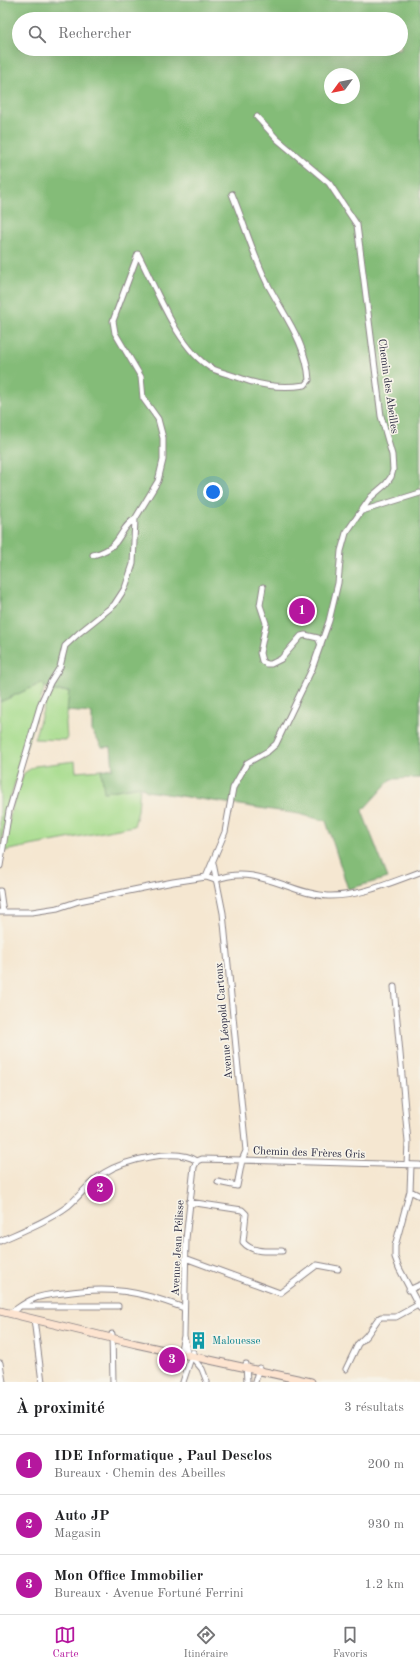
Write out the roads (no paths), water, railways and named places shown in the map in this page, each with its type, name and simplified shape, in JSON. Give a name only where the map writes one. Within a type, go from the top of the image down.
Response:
[{"type":"main road","points":[[0,1311],[316,1382]]},
{"type":"main road","points":[[258,1369],[311,1382]]},
{"type":"street","name":"Chemin des Abeilles","points":[[206,877],[224,832],[233,788],[247,763],[268,751],[276,744],[312,668],[321,645],[338,584],[341,551],[346,533],[371,497],[386,484],[391,477],[393,470],[392,455],[381,416],[357,224],[329,183],[277,139],[257,117]]},
{"type":"street","points":[[94,555],[102,552],[115,543],[125,527],[135,519],[158,481],[163,460],[163,438],[158,419],[142,398],[141,377],[115,333],[113,321],[138,254],[176,329],[192,354],[210,368],[250,382],[286,388],[305,385],[309,380],[305,356],[285,313],[267,282],[232,194]]},
{"type":"street","points":[[362,511],[420,493]]},
{"type":"street","points":[[0,866],[9,811],[41,703],[50,683],[60,667],[65,646],[79,633],[114,606],[125,588],[133,564],[135,519]]},
{"type":"street","points":[[263,587],[260,605],[266,622],[260,653],[262,661],[266,664],[276,662],[301,636],[305,635],[318,638],[321,645]]},
{"type":"street","points":[[212,862],[215,880]]},
{"type":"street","points":[[0,891],[2,912],[32,912],[58,908],[79,901],[206,877],[215,880],[227,875],[252,876],[273,880],[306,893],[328,896],[350,895],[420,872]]},
{"type":"street","name":"Avenue Léopold Cartoux","points":[[215,880],[218,884],[223,913],[246,1151],[242,1160],[237,1186],[218,1182]]},
{"type":"street","points":[[346,1369],[358,1344],[367,1335],[378,1319],[381,1317],[396,1317],[419,1307],[409,1290],[395,1256],[395,1246],[410,1191],[408,1142],[394,987]]},
{"type":"street","name":"Chemin des Frères Gris","points":[[0,1241],[68,1206],[102,1173],[119,1165],[164,1154],[192,1158],[197,1161],[202,1159],[420,1165]]},
{"type":"street","name":"Avenue Jean Pélisse","points":[[187,1353],[184,1336],[184,1258],[189,1202],[194,1167],[197,1161]]},
{"type":"street","points":[[410,1191],[420,1196]]},
{"type":"street","points":[[189,1202],[242,1210],[246,1214],[243,1242],[247,1247],[263,1251],[282,1252]]},
{"type":"street","points":[[184,1258],[280,1293],[317,1265],[338,1269]]},
{"type":"street","points":[[409,1290],[420,1285]]},
{"type":"street","points":[[10,1314],[30,1300],[42,1296],[84,1290],[118,1290],[151,1295],[184,1308]]},
{"type":"street","points":[[21,1306],[118,1306]]},
{"type":"street","points":[[34,1319],[42,1382]]},
{"type":"street","points":[[112,1336],[113,1382]]},
{"type":"street","points":[[183,1382],[187,1353]]},
{"type":"street","points":[[187,1353],[202,1369],[207,1382]]},
{"type":"street","points":[[0,1363],[3,1382]]},
{"type":"street","points":[[246,1367],[247,1382]]},
{"type":"street","points":[[255,1382],[258,1369]]},
{"type":"place","name":"IDE Informatique , Paul Desclos","points":[[302,611]]},
{"type":"place","name":"Auto JP","points":[[100,1189]]},
{"type":"place","name":"Malouesse","points":[[199,1340]]},
{"type":"place","name":"Mon Office Immobilier","points":[[172,1360]]}]
